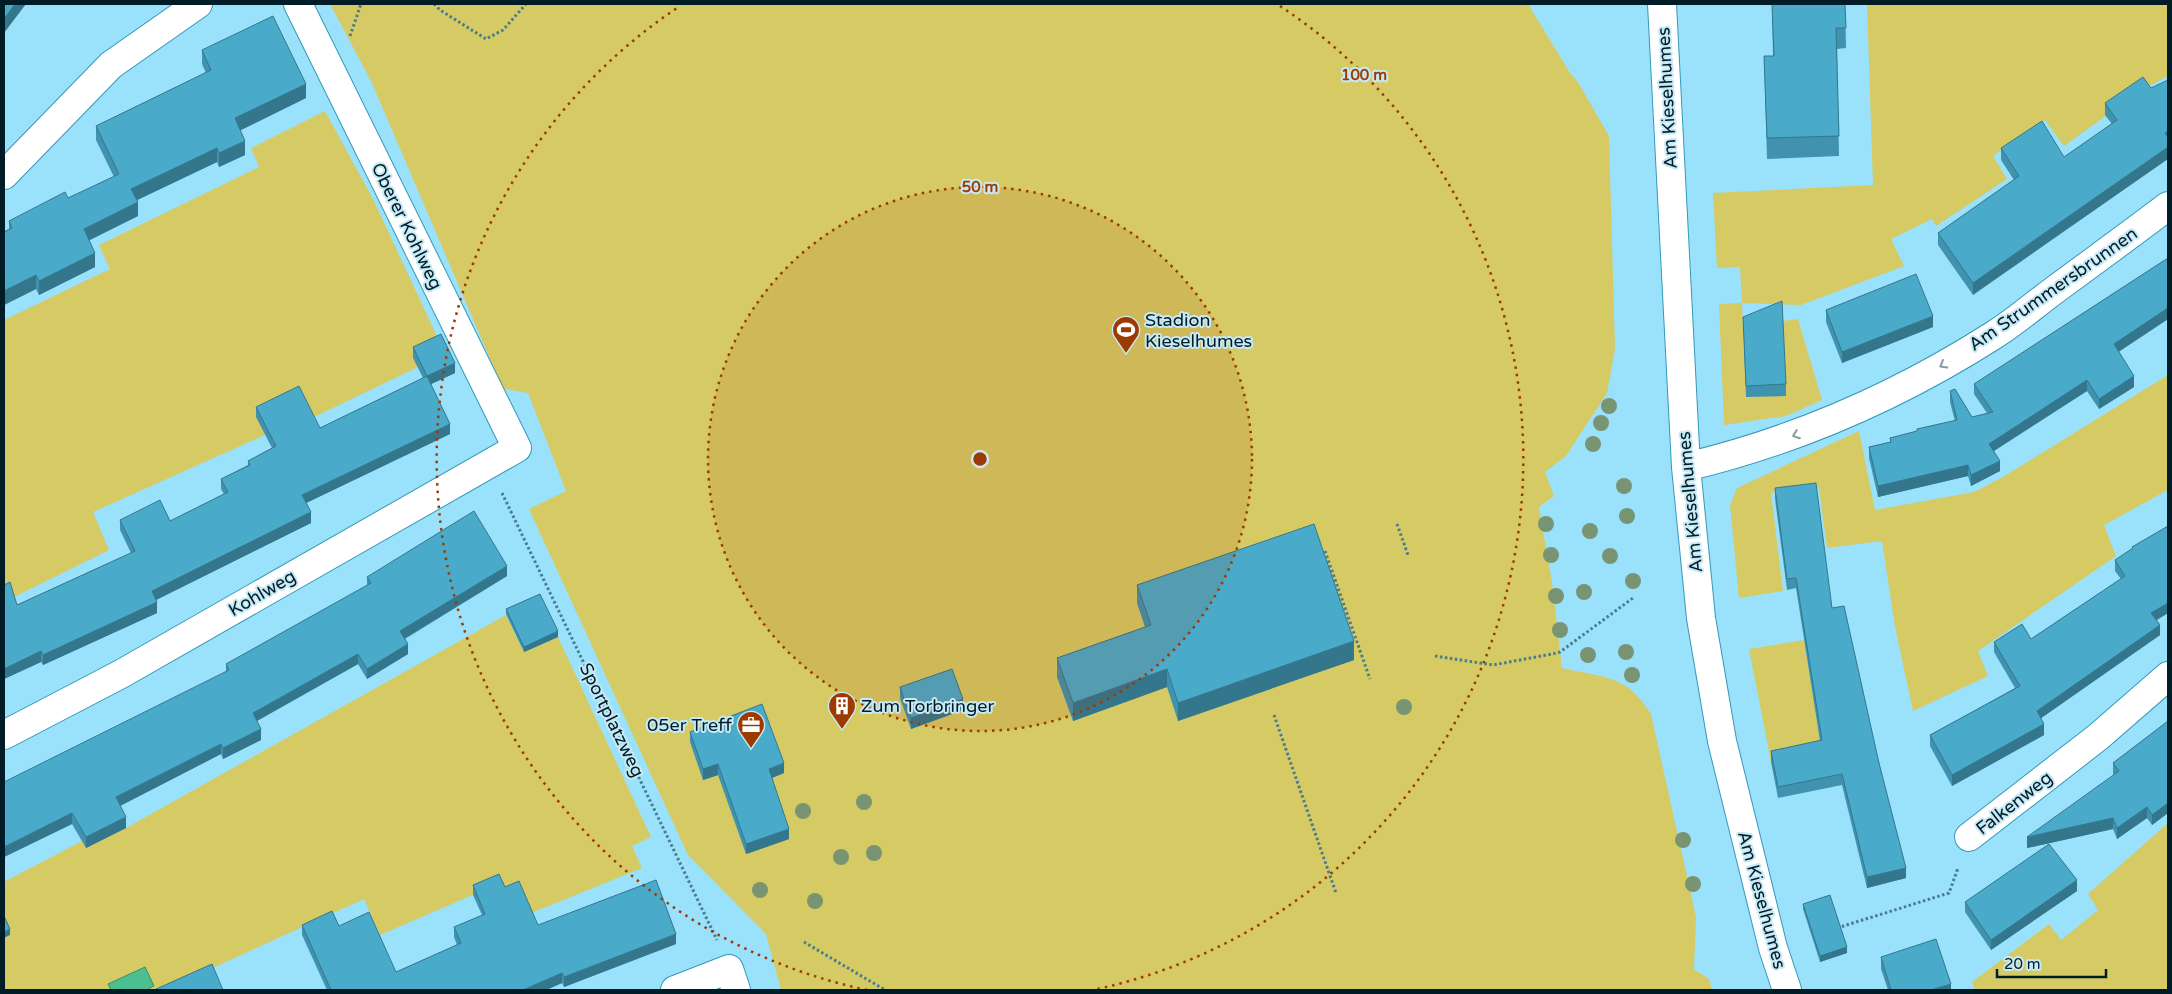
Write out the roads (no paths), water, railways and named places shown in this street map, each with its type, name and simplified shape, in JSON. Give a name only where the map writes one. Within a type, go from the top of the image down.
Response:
[{"type":"street","points":[[4,175],[111,65],[198,4]]},
{"type":"street","name":"Oberer Kohlweg","points":[[298,4],[517,448]]},
{"type":"street","name":"Am Kieselhumes","points":[[1662,4],[1686,467],[1701,618],[1722,741],[1773,948],[1787,990]]},
{"type":"street","name":"Am Strummersbrunnen","points":[[1686,467],[1727,457],[1797,435],[1892,392],[1940,367],[1995,334],[2168,206]]},
{"type":"street","name":"Kohlweg","points":[[4,735],[121,674],[517,448]]},
{"type":"street","name":"Falkenweg","points":[[1969,836],[2098,737],[2168,676]]},
{"type":"street","points":[[675,990],[732,980]]},
{"type":"place","name":"Stadion Kieselhumes","points":[[1126,354]]},
{"type":"place","name":"Zum Torbringer","points":[[842,730]]},
{"type":"place","name":"05er Treff","points":[[751,749]]}]
